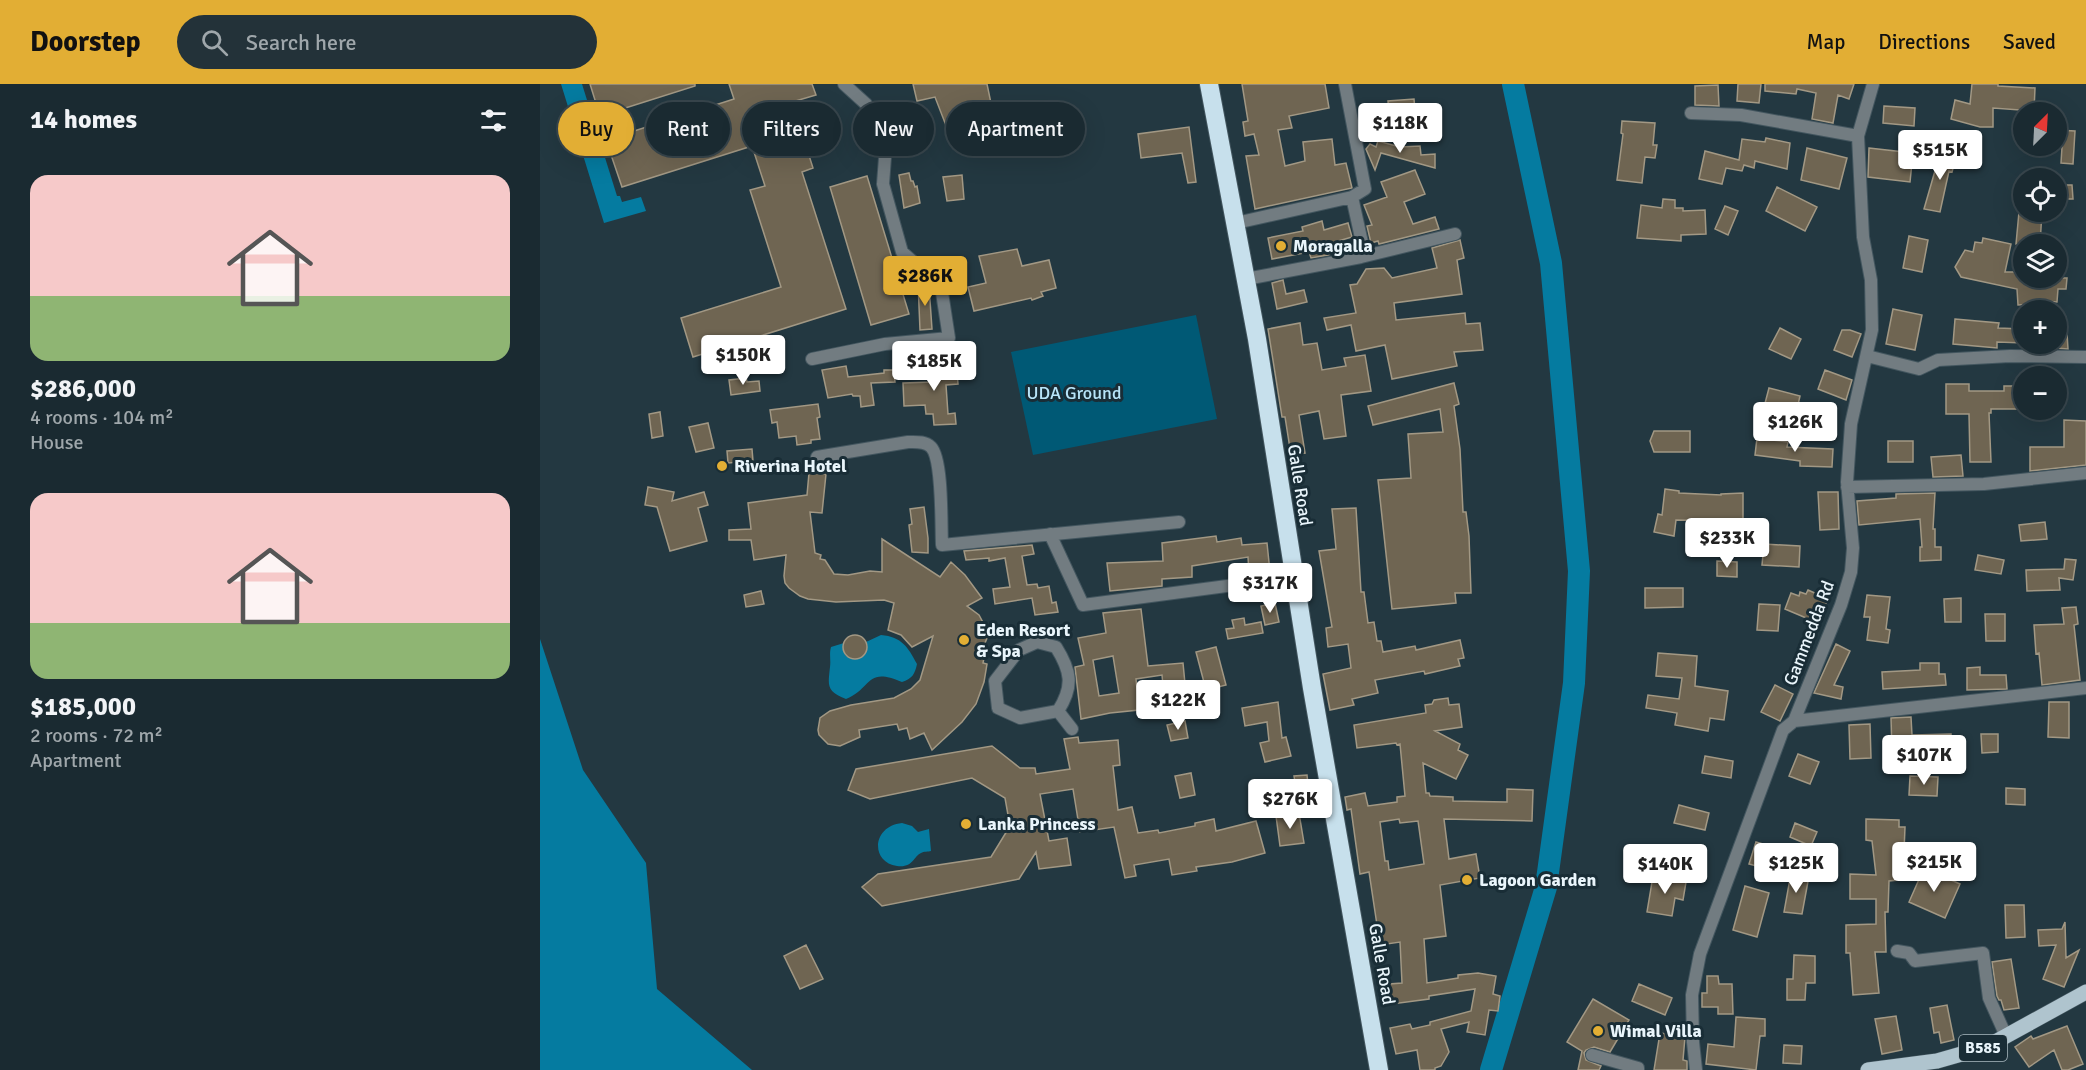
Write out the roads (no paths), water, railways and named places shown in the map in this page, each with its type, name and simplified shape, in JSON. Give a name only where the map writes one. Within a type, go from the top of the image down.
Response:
[{"type":"highway","name":"Galle Road","points":[[1209,84],[1246,279],[1312,688],[1379,1070]]},
{"type":"main road","name":"B585","points":[[1868,1070],[1937,1061],[1986,1047],[2086,992]]},
{"type":"street","points":[[812,359],[885,344],[948,338],[941,286],[902,252],[883,184],[887,132],[866,104],[844,84]]},
{"type":"street","points":[[1236,223],[1352,197],[1365,189],[1344,84]]},
{"type":"street","name":"Gammedda Rd","points":[[1696,1070],[1692,995],[1700,954],[1783,730],[1794,721],[1841,605],[1851,572],[1853,548],[1847,487],[1851,424],[1872,330],[1871,280],[1863,237],[1858,136],[1873,84]]},
{"type":"street","points":[[1691,113],[1741,115],[1858,136]]},
{"type":"street","points":[[1352,197],[1365,256]]},
{"type":"street","points":[[1246,279],[1365,256],[1455,234]]},
{"type":"street","points":[[1867,356],[1919,369],[1938,360],[2010,356],[2086,357]]},
{"type":"street","points":[[817,457],[908,442],[923,443],[931,447],[940,478],[942,545],[1179,522]]},
{"type":"street","points":[[1847,487],[1984,484],[2086,473]]},
{"type":"street","points":[[1050,534],[1083,605],[1295,577]]},
{"type":"street","points":[[1036,642],[1056,648],[1067,665],[1066,698],[1058,711],[1020,718],[998,708],[995,681],[1019,650],[1036,642]]},
{"type":"street","points":[[1794,721],[2086,688]]},
{"type":"street","points":[[1058,711],[1072,729]]},
{"type":"street","points":[[1897,951],[1909,953],[1915,961],[1983,953],[1989,998],[2006,1036]]},
{"type":"street","points":[[1592,1055],[1638,1068],[1638,1070]]},
{"type":"waterway","points":[[1491,1070],[1546,887],[1574,683],[1579,571],[1551,263],[1513,84]]},
{"type":"place","name":"Moragalla","points":[[1281,246]]},
{"type":"place","name":"Riverina Hotel","points":[[722,466]]},
{"type":"place","name":"Eden Resort & Spa","points":[[964,640]]},
{"type":"place","name":"Lanka Princess","points":[[966,824]]},
{"type":"place","name":"Lagoon Garden","points":[[1467,880]]},
{"type":"place","name":"Wimal Villa","points":[[1598,1031]]},
{"type":"park label","name":"UDA Ground","points":[[1074,393]]}]
